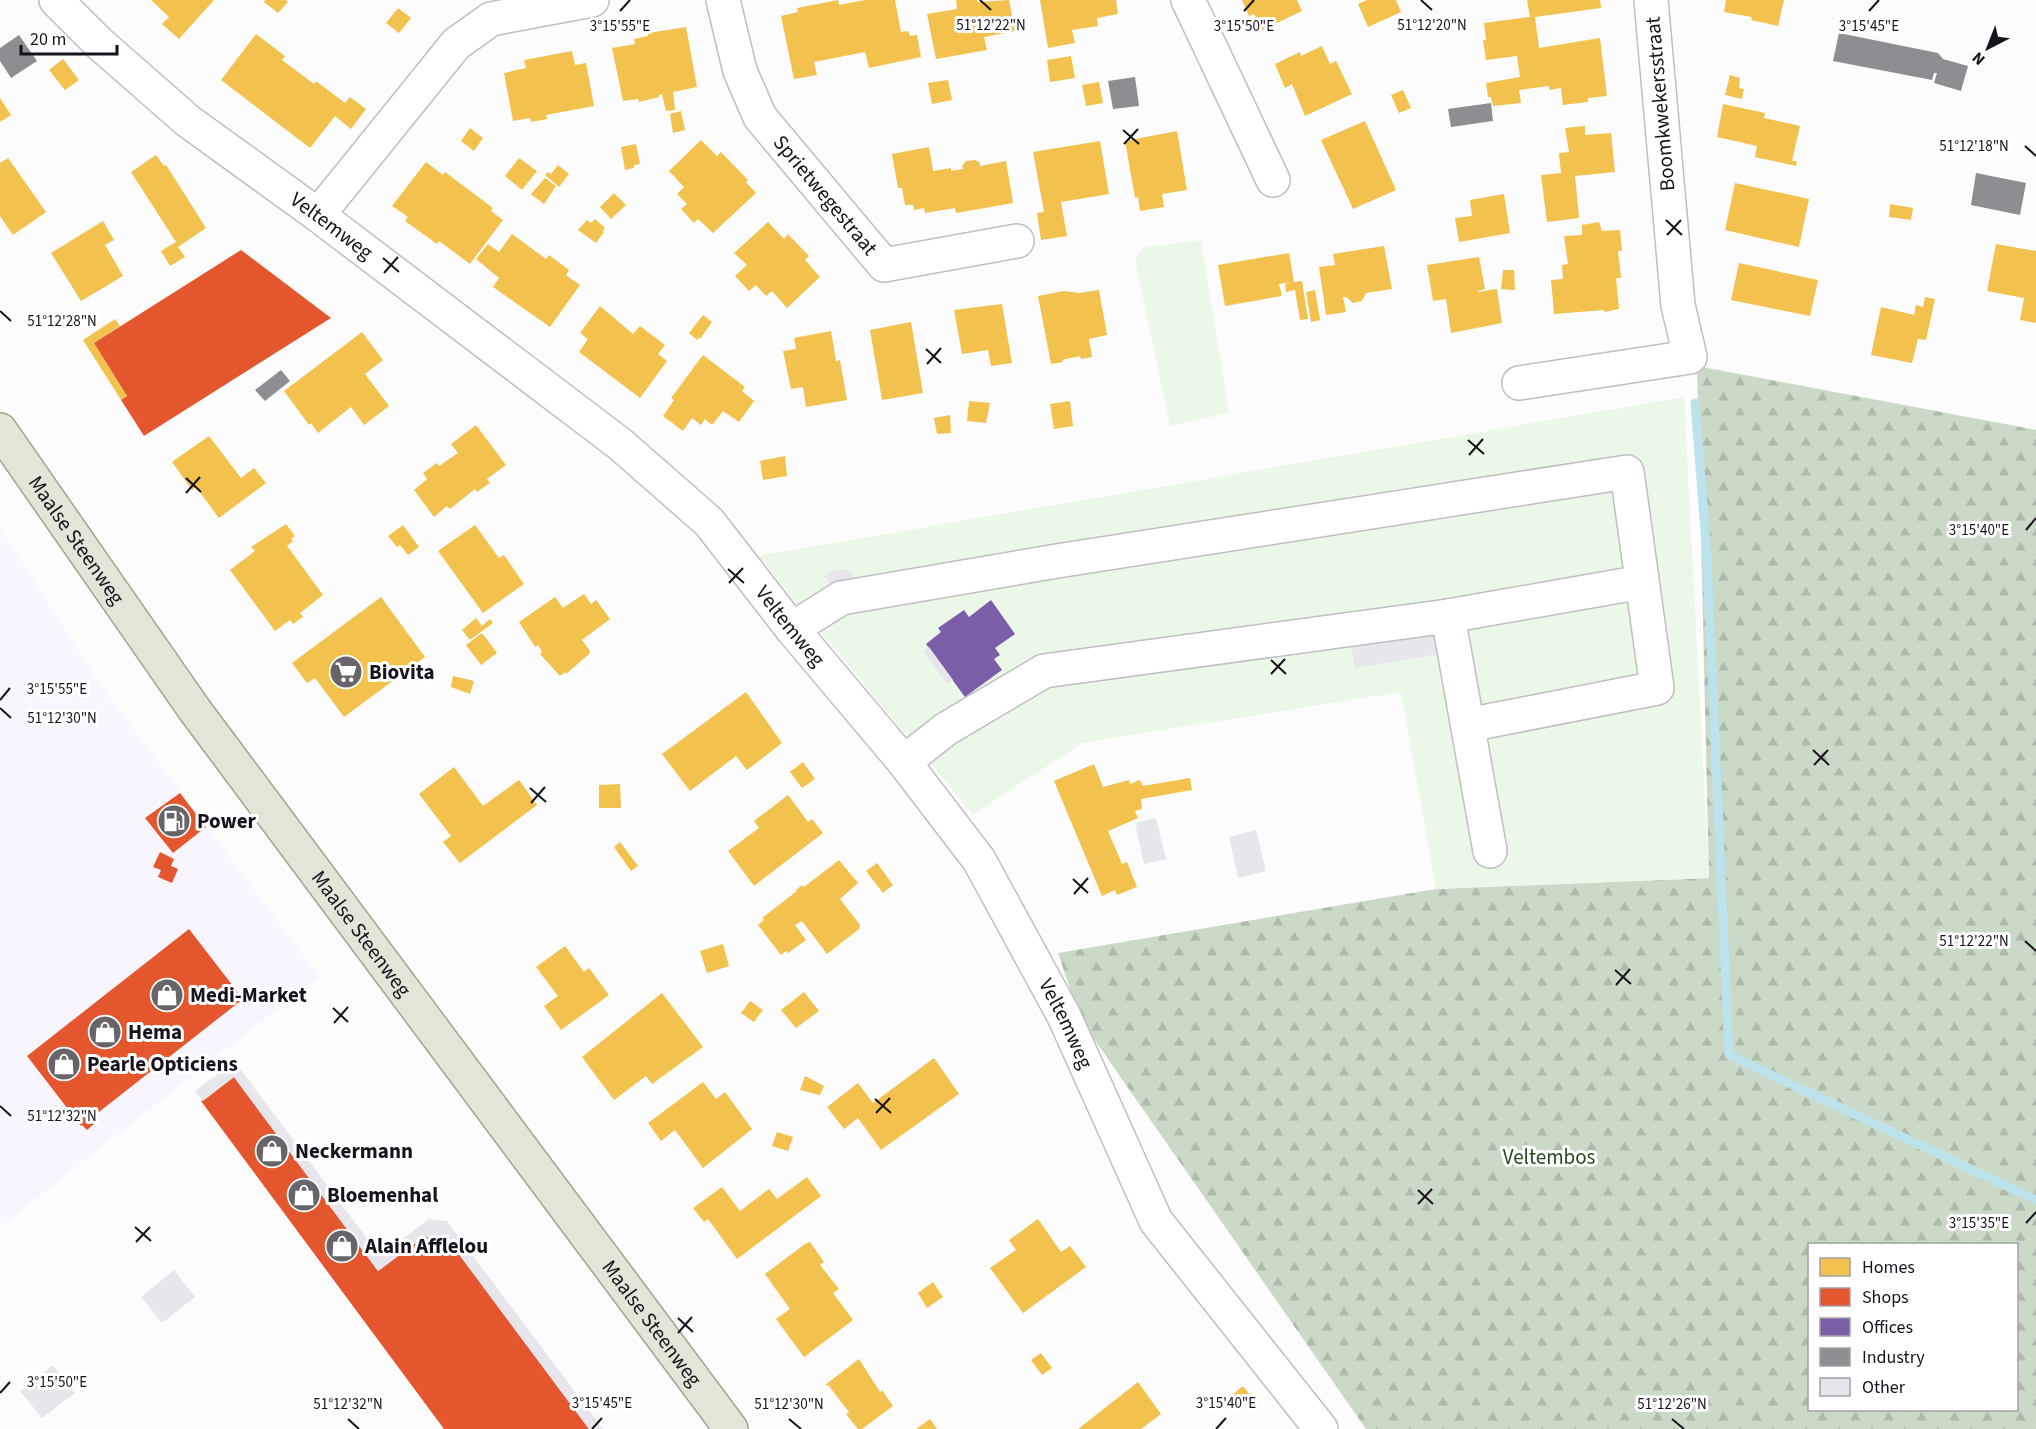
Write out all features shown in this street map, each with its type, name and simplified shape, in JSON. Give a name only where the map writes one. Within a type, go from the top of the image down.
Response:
[{"type":"main road","name":"Maalse Steenweg","points":[[0,430],[194,709],[732,1429]]},
{"type":"street","name":"Veltemweg","points":[[56,0],[99,43],[188,121],[318,215],[620,444],[709,522],[792,629],[904,762],[984,870],[1064,1016],[1156,1221],[1321,1429]]},
{"type":"street","points":[[318,215],[456,44],[491,19],[592,0]]},
{"type":"street","name":"Sprietwegestraat","points":[[723,0],[740,71],[760,117],[884,265],[1017,242]]},
{"type":"street","points":[[1188,0],[1273,180]]},
{"type":"street","name":"Boomkwekersstraat","points":[[1519,383],[1690,357],[1678,305],[1651,0]]},
{"type":"street","points":[[792,629],[841,598],[1057,561],[1627,472],[1657,688],[1468,725]]},
{"type":"street","points":[[904,762],[946,729],[1044,671],[1448,616],[1642,582]]},
{"type":"street","points":[[1448,616],[1490,851]]},
{"type":"shaded area","points":[[0,528],[103,689],[319,977],[0,1227]]},
{"type":"green space","points":[[1201,240],[1229,413],[1170,426],[1135,260],[1142,248]]},
{"type":"green space","name":"Veltembos","points":[[1697,366],[2036,430],[2036,1429],[1366,1429],[1080,1019],[1058,953],[1436,889],[1709,878]]},
{"type":"green space","points":[[1684,397],[1709,878],[1436,889],[1401,692],[1082,743],[973,815],[758,556]]},
{"type":"building: Homes","points":[[151,0],[214,0],[179,39],[162,24],[169,17]]},
{"type":"building: Homes","points":[[265,0],[286,0],[288,2],[278,13],[264,2]]},
{"type":"building: Homes","points":[[838,0],[839,5],[865,0],[895,0],[901,32],[908,31],[910,36],[917,35],[921,57],[869,68],[865,52],[814,62],[817,75],[794,79],[781,16],[798,12],[797,8]]},
{"type":"building: Homes","points":[[956,0],[977,0],[978,2],[1009,0],[1015,31],[984,37],[987,50],[936,59],[927,14],[957,9]]},
{"type":"building: Homes","points":[[1040,0],[1116,0],[1118,14],[1097,18],[1098,26],[1072,30],[1075,43],[1048,48]]},
{"type":"building: Homes","points":[[1242,0],[1297,0],[1302,11],[1262,30],[1254,14],[1249,16]]},
{"type":"building: Homes","points":[[1367,0],[1396,0],[1401,12],[1368,27],[1358,4]]},
{"type":"building: Homes","points":[[1527,0],[1600,0],[1601,8],[1535,17],[1539,48],[1600,38],[1607,96],[1588,98],[1588,102],[1563,105],[1561,88],[1549,90],[1549,86],[1519,90],[1521,103],[1493,106],[1491,97],[1488,97],[1486,83],[1520,77],[1517,56],[1486,60],[1483,40],[1486,40],[1484,23],[1530,17]]},
{"type":"building: Homes","points":[[1726,0],[1784,0],[1778,26],[1751,20],[1752,17],[1724,12]]},
{"type":"building: Homes","points":[[398,8],[411,18],[399,33],[386,23]]},
{"type":"building: Homes","points":[[686,27],[697,87],[673,92],[675,110],[666,111],[662,94],[659,97],[639,102],[638,99],[623,101],[612,48],[635,44],[634,39],[648,36],[648,33]]},
{"type":"building: Homes","points":[[256,34],[285,56],[282,60],[314,84],[316,81],[345,103],[350,97],[366,109],[351,129],[335,116],[310,148],[221,80]]},
{"type":"building: Homes","points":[[1322,46],[1330,64],[1336,61],[1352,94],[1305,116],[1292,84],[1285,88],[1275,64],[1300,52],[1301,56]]},
{"type":"building: Homes","points":[[572,51],[575,65],[586,63],[594,106],[546,115],[547,119],[531,122],[530,118],[513,121],[504,73],[526,68],[524,60]]},
{"type":"building: Homes","points":[[1071,56],[1075,78],[1050,82],[1047,60]]},
{"type":"building: Homes","points":[[63,59],[79,80],[65,90],[49,70]]},
{"type":"building: Homes","points":[[1730,75],[1740,78],[1739,88],[1744,89],[1742,99],[1725,95]]},
{"type":"building: Homes","points":[[948,80],[952,100],[932,104],[928,83]]},
{"type":"building: Homes","points":[[1099,82],[1103,103],[1086,106],[1082,85]]},
{"type":"building: Homes","points":[[1403,90],[1411,108],[1399,113],[1391,95]]},
{"type":"building: Homes","points":[[0,98],[11,115],[0,122]]},
{"type":"building: Homes","points":[[1723,104],[1765,113],[1764,118],[1800,126],[1792,161],[1797,161],[1796,166],[1755,157],[1757,146],[1717,137]]},
{"type":"building: Homes","points":[[681,111],[685,130],[673,133],[670,114]]},
{"type":"building: Homes","points":[[1365,121],[1396,190],[1353,209],[1321,140]]},
{"type":"building: Homes","points":[[1585,126],[1585,135],[1611,133],[1615,172],[1575,176],[1579,218],[1547,222],[1541,175],[1561,173],[1559,153],[1569,152],[1565,128]]},
{"type":"building: Homes","points":[[470,128],[483,138],[474,151],[461,141]]},
{"type":"building: Homes","points":[[1177,131],[1187,190],[1162,194],[1164,207],[1140,211],[1138,197],[1135,198],[1125,141]]},
{"type":"building: Homes","points":[[701,140],[717,156],[721,152],[748,180],[746,182],[756,193],[713,233],[698,219],[694,223],[681,209],[687,204],[677,194],[684,187],[669,171]]},
{"type":"building: Homes","points":[[1100,141],[1109,194],[1061,202],[1067,236],[1041,240],[1037,213],[1044,212],[1033,152]]},
{"type":"building: Homes","points":[[636,144],[640,164],[625,170],[621,147]]},
{"type":"building: Homes","points":[[929,147],[933,171],[963,169],[962,166],[966,161],[975,160],[980,163],[980,166],[1006,161],[1013,203],[956,213],[955,208],[925,213],[924,208],[914,210],[913,205],[905,205],[902,188],[898,188],[892,154]]},
{"type":"building: Homes","points":[[156,155],[164,166],[166,165],[206,228],[178,247],[185,257],[170,266],[161,251],[176,242],[131,172]]},
{"type":"building: Homes","points":[[8,158],[46,212],[13,235],[0,216],[0,163]]},
{"type":"building: Homes","points":[[519,158],[537,171],[522,190],[505,176]]},
{"type":"building: Homes","points":[[426,162],[443,175],[445,172],[493,208],[491,211],[503,220],[470,264],[439,241],[437,244],[405,221],[408,217],[392,206]]},
{"type":"building: Homes","points":[[558,165],[569,174],[559,187],[545,175],[548,172],[551,174]]},
{"type":"building: Homes","points":[[545,178],[556,186],[544,204],[531,194]]},
{"type":"building: Homes","points":[[1735,183],[1809,199],[1799,247],[1725,230]]},
{"type":"building: Homes","points":[[614,193],[626,205],[611,219],[600,207]]},
{"type":"building: Homes","points":[[1504,194],[1510,233],[1459,242],[1455,218],[1472,216],[1470,200]]},
{"type":"building: Homes","points":[[1890,204],[1913,208],[1911,220],[1889,217]]},
{"type":"building: Homes","points":[[595,219],[605,228],[596,243],[578,230],[587,220],[591,223]]},
{"type":"building: Homes","points":[[103,221],[114,240],[105,245],[123,276],[81,301],[51,253]]},
{"type":"building: Homes","points":[[768,222],[784,239],[788,234],[809,256],[805,260],[820,277],[787,308],[772,291],[766,296],[756,285],[749,291],[735,276],[747,265],[734,253]]},
{"type":"building: Homes","points":[[1599,222],[1602,231],[1620,230],[1622,251],[1618,251],[1621,278],[1616,278],[1619,309],[1604,312],[1604,310],[1554,314],[1551,280],[1563,279],[1562,265],[1568,264],[1564,236],[1582,235],[1582,225]]},
{"type":"building: Homes","points":[[512,234],[546,259],[549,255],[569,270],[566,275],[580,285],[550,327],[493,287],[499,278],[476,259],[488,244],[499,252]]},
{"type":"building: Homes","points":[[1996,244],[2036,251],[2036,323],[2020,320],[2024,298],[1987,291]]},
{"type":"building: Homes","points":[[1384,246],[1392,289],[1366,293],[1362,301],[1353,303],[1343,297],[1346,312],[1326,315],[1319,267],[1335,265],[1333,254]]},
{"type":"building: Homes","points":[[1289,253],[1294,282],[1302,281],[1308,319],[1300,320],[1295,290],[1286,292],[1285,284],[1291,282],[1279,284],[1282,296],[1225,306],[1218,265]]},
{"type":"building: Homes","points":[[1479,257],[1485,289],[1478,292],[1497,289],[1502,323],[1451,333],[1446,299],[1433,301],[1427,265]]},
{"type":"building: Homes","points":[[1739,263],[1818,280],[1810,316],[1731,300]]},
{"type":"building: Homes","points":[[1503,270],[1514,270],[1515,290],[1501,289]]},
{"type":"building: Homes","points":[[1099,290],[1107,335],[1089,339],[1092,357],[1081,359],[1080,356],[1051,364],[1038,296],[1064,291],[1079,293]]},
{"type":"building: Homes","points":[[1315,290],[1320,320],[1311,322],[1306,292]]},
{"type":"building: Homes","points":[[1925,297],[1935,299],[1926,340],[1918,339],[1912,363],[1871,355],[1881,307],[1914,315],[1916,305],[1923,307]]},
{"type":"building: Homes","points":[[1002,304],[1012,363],[991,366],[988,350],[962,354],[954,310]]},
{"type":"building: Homes","points":[[600,306],[633,334],[640,326],[665,345],[658,354],[667,361],[640,398],[579,352],[588,339],[580,333]]},
{"type":"building: Homes","points":[[703,315],[712,322],[697,340],[689,333]]},
{"type":"building: Homes","points":[[115,319],[120,326],[94,343],[127,396],[121,400],[83,340]]},
{"type":"building: Homes","points":[[911,322],[923,393],[882,400],[870,330]]},
{"type":"building: Homes","points":[[831,331],[836,361],[840,360],[847,400],[806,407],[803,387],[791,389],[783,351],[796,349],[794,338]]},
{"type":"building: Homes","points":[[362,332],[383,360],[365,374],[389,406],[364,425],[351,407],[318,433],[311,423],[309,425],[284,391]]},
{"type":"building: Homes","points":[[703,355],[745,387],[742,391],[754,401],[739,422],[723,411],[712,425],[705,419],[701,425],[692,418],[683,431],[663,416],[674,400],[671,398]]},
{"type":"building: Homes","points":[[969,401],[990,403],[986,423],[967,421]]},
{"type":"building: Homes","points":[[1070,401],[1073,426],[1054,429],[1050,404]]},
{"type":"building: Homes","points":[[950,415],[951,433],[937,434],[934,418]]},
{"type":"building: Homes","points":[[476,425],[506,465],[487,479],[490,483],[477,492],[475,489],[450,509],[447,506],[434,517],[414,490],[427,479],[423,473],[437,463],[439,466],[458,453],[451,444]]},
{"type":"building: Homes","points":[[209,436],[241,478],[254,468],[266,483],[219,518],[196,487],[192,490],[172,462]]},
{"type":"building: Homes","points":[[785,456],[787,476],[763,480],[760,461]]},
{"type":"building: Homes","points":[[286,524],[295,536],[287,546],[323,595],[300,613],[303,617],[293,624],[290,620],[275,631],[230,570],[255,551],[251,547]]},
{"type":"building: Homes","points":[[403,525],[419,547],[408,555],[388,536]]},
{"type":"building: Homes","points":[[475,525],[499,558],[504,555],[524,584],[483,613],[438,551]]},
{"type":"building: Homes","points":[[584,594],[591,604],[596,600],[610,619],[582,640],[590,651],[589,654],[566,674],[565,672],[560,676],[540,654],[542,652],[538,645],[535,647],[519,622],[555,597],[563,608]]},
{"type":"building: Homes","points":[[381,597],[425,657],[344,717],[315,678],[307,683],[292,663]]},
{"type":"building: Homes","points":[[476,618],[482,626],[490,619],[493,623],[470,640],[462,630]]},
{"type":"building: Homes","points":[[482,633],[497,653],[481,665],[466,645]]},
{"type":"building: Homes","points":[[453,676],[474,681],[470,694],[451,687]]},
{"type":"building: Homes","points":[[746,692],[782,743],[747,770],[736,756],[690,791],[662,754]]},
{"type":"building: Homes","points":[[803,762],[815,779],[802,788],[790,772]]},
{"type":"building: Homes","points":[[1094,764],[1103,787],[1129,780],[1130,784],[1140,780],[1143,786],[1190,778],[1192,790],[1141,799],[1142,809],[1135,811],[1138,818],[1108,831],[1122,864],[1127,862],[1137,887],[1117,895],[1115,890],[1102,896],[1054,781]]},
{"type":"building: Homes","points":[[454,767],[483,806],[519,780],[537,805],[460,863],[443,842],[451,836],[419,794]]},
{"type":"building: Homes","points":[[620,784],[621,808],[599,808],[599,785]]},
{"type":"building: Homes","points":[[788,795],[808,822],[812,819],[823,833],[754,886],[728,851],[759,828],[754,821]]},
{"type":"building: Homes","points":[[620,842],[638,866],[631,871],[614,847]]},
{"type":"building: Homes","points":[[839,860],[858,883],[840,899],[860,925],[859,929],[827,954],[802,921],[795,925],[806,940],[788,953],[786,951],[781,955],[758,925],[764,920],[762,918],[802,885],[804,887]]},
{"type":"building: Homes","points":[[877,863],[893,885],[883,893],[866,871]]},
{"type":"building: Homes","points":[[723,944],[729,966],[707,973],[700,951]]},
{"type":"building: Homes","points":[[565,946],[584,972],[589,968],[609,995],[561,1030],[544,1006],[558,996],[536,967]]},
{"type":"building: Homes","points":[[804,992],[819,1011],[796,1028],[781,1010]]},
{"type":"building: Homes","points":[[662,993],[703,1047],[652,1084],[646,1076],[614,1100],[582,1057]]},
{"type":"building: Homes","points":[[750,1001],[763,1010],[754,1022],[741,1013]]},
{"type":"building: Homes","points":[[934,1058],[959,1094],[881,1150],[858,1118],[844,1129],[827,1107],[858,1083],[873,1103]]},
{"type":"building: Homes","points":[[805,1076],[824,1086],[820,1095],[800,1090]]},
{"type":"building: Homes","points":[[703,1082],[716,1099],[725,1092],[752,1129],[703,1168],[675,1130],[661,1141],[648,1123]]},
{"type":"building: Homes","points":[[777,1132],[793,1137],[788,1151],[772,1146]]},
{"type":"building: Homes","points":[[807,1177],[821,1196],[737,1259],[708,1219],[704,1222],[693,1208],[722,1187],[740,1211],[769,1189],[777,1199]]},
{"type":"building: Homes","points":[[1038,1219],[1061,1252],[1070,1246],[1086,1267],[1023,1313],[990,1268],[1016,1250],[1009,1240]]},
{"type":"building: Homes","points":[[810,1242],[824,1262],[820,1265],[839,1289],[833,1293],[853,1320],[804,1357],[776,1319],[790,1309],[765,1274]]},
{"type":"building: Homes","points":[[933,1282],[943,1297],[927,1308],[918,1293]]},
{"type":"building: Homes","points":[[1041,1353],[1052,1368],[1042,1375],[1031,1360]]},
{"type":"building: Homes","points":[[859,1359],[880,1392],[882,1390],[893,1406],[862,1429],[858,1429],[846,1414],[849,1412],[828,1385],[825,1385]]},
{"type":"building: Homes","points":[[1138,1382],[1161,1414],[1141,1429],[1078,1429]]},
{"type":"building: Homes","points":[[1243,1386],[1250,1395],[1232,1409],[1226,1400]]},
{"type":"building: Homes","points":[[930,1419],[937,1429],[916,1429]]},
{"type":"building: Shops","points":[[241,250],[331,318],[144,436],[121,400],[127,396],[94,343]]},
{"type":"building: Shops","points":[[180,793],[206,827],[173,853],[145,818]]},
{"type":"building: Shops","points":[[160,852],[174,859],[171,866],[178,869],[172,883],[158,877],[161,870],[153,867]]},
{"type":"building: Shops","points":[[189,929],[243,999],[90,1119],[94,1124],[87,1130],[81,1126],[27,1056]]},
{"type":"building: Shops","points":[[234,1077],[378,1271],[425,1236],[455,1249],[589,1429],[444,1429],[201,1101]]},
{"type":"building: Offices","points":[[991,600],[1015,634],[995,648],[1000,655],[994,659],[1002,670],[965,697],[926,644],[941,632],[938,628],[964,610],[969,617]]},
{"type":"building: Industry","points":[[1839,33],[1938,53],[1943,59],[1968,66],[1961,91],[1934,83],[1937,73],[1934,73],[1932,80],[1833,61]]},
{"type":"building: Industry","points":[[19,35],[37,61],[11,78],[0,61],[0,48]]},
{"type":"building: Industry","points":[[1135,77],[1139,106],[1113,109],[1108,81]]},
{"type":"building: Industry","points":[[1491,103],[1493,121],[1451,127],[1448,109]]},
{"type":"building: Industry","points":[[1976,173],[2026,183],[2020,215],[1971,205]]},
{"type":"building: Industry","points":[[281,370],[290,381],[265,401],[255,390]]},
{"type":"building: Other","points":[[847,569],[854,576],[837,591],[824,576],[829,572]]},
{"type":"building: Other","points":[[1435,626],[1440,654],[1355,668],[1350,640]]},
{"type":"building: Other","points":[[929,647],[953,680],[947,684],[923,651]]},
{"type":"building: Other","points":[[1156,818],[1166,859],[1144,864],[1135,823]]},
{"type":"building: Other","points":[[1256,830],[1266,871],[1238,878],[1229,837]]},
{"type":"building: Other","points":[[235,1062],[380,1256],[429,1219],[447,1221],[603,1429],[589,1429],[455,1249],[425,1236],[378,1271],[234,1077],[203,1101],[195,1091]]},
{"type":"building: Other","points":[[174,1270],[195,1297],[162,1323],[141,1297]]},
{"type":"building: Other","points":[[53,1365],[75,1393],[42,1418],[20,1391]]},
{"type":"waterway","points":[[1695,403],[1707,557],[1729,1055],[2036,1200]]},
{"type":"place","name":"Biovita","points":[[346,672]]},
{"type":"place","name":"Power","points":[[174,821]]},
{"type":"place","name":"Medi-Market","points":[[167,995]]},
{"type":"place","name":"Hema","points":[[105,1032]]},
{"type":"place","name":"Pearle Opticiens","points":[[64,1064]]},
{"type":"place","name":"Neckermann","points":[[272,1151]]},
{"type":"place","name":"Bloemenhal","points":[[304,1195]]},
{"type":"place","name":"Alain Afflelou","points":[[342,1246]]}]
